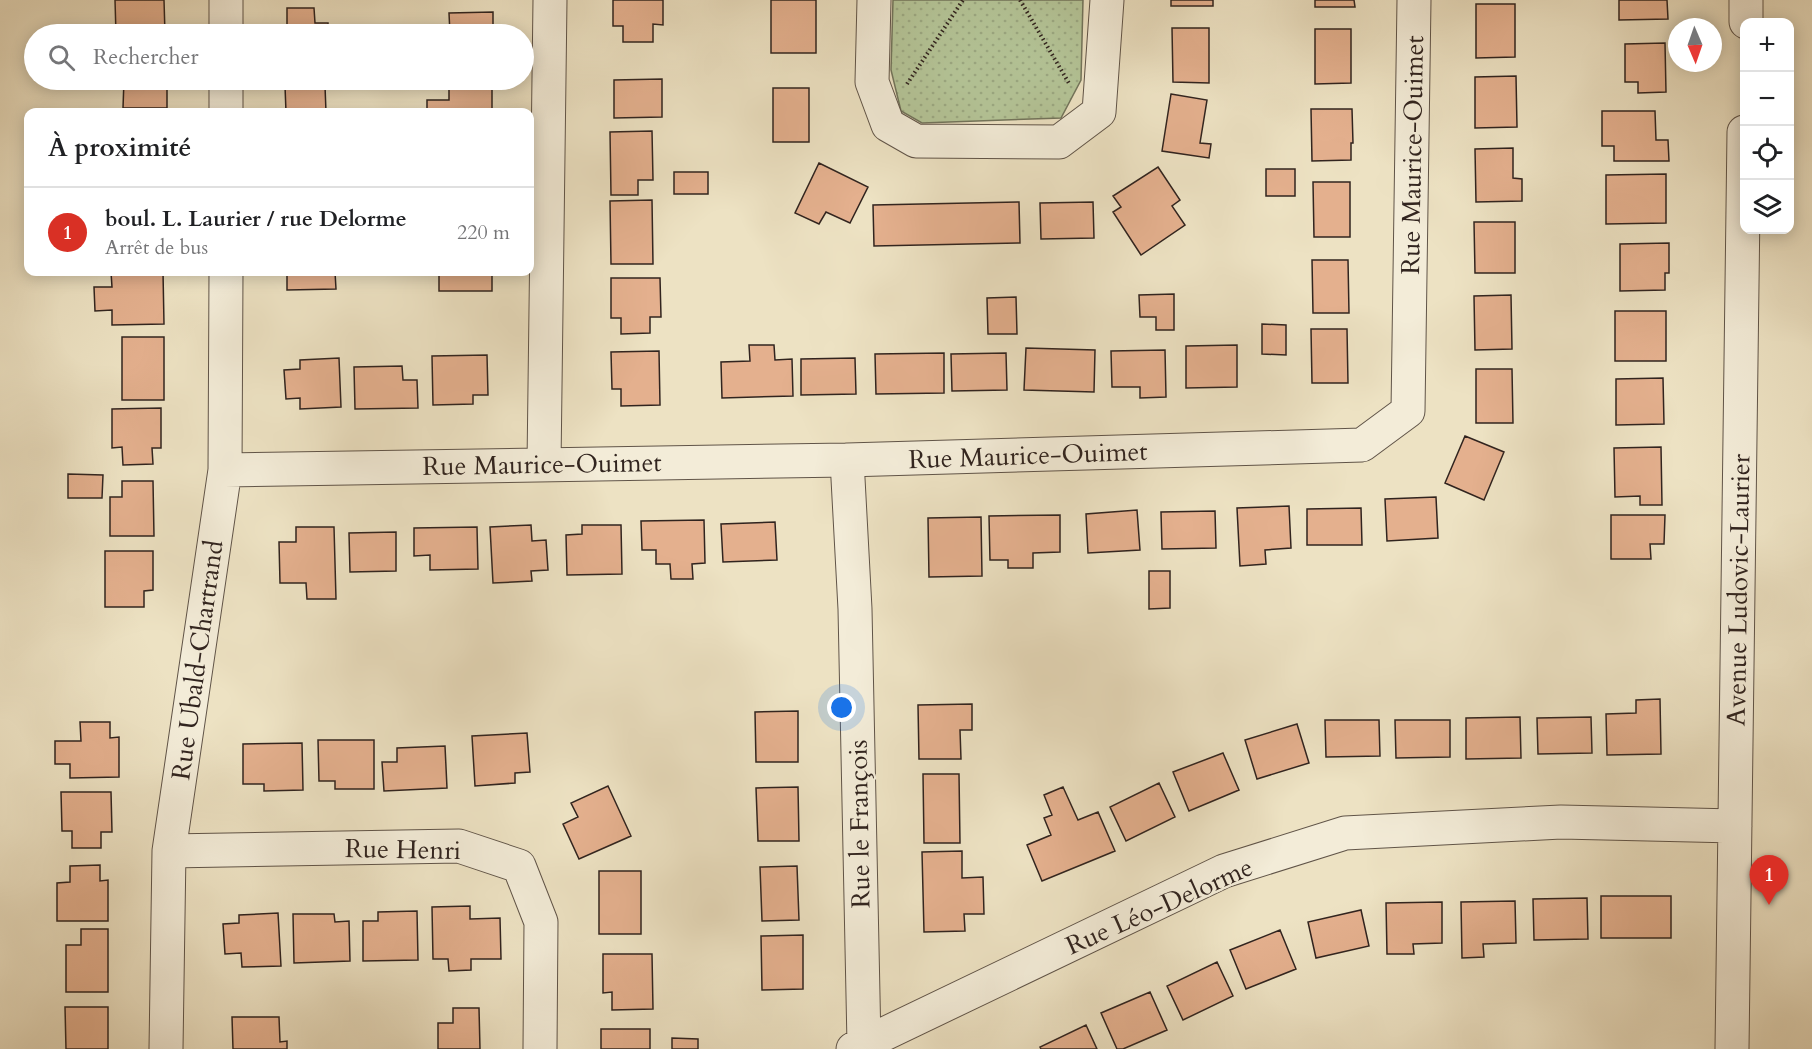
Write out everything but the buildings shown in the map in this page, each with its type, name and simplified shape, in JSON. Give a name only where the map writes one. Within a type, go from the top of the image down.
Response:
[{"type":"street","points":[[226,0],[226,24]]},
{"type":"street","points":[[544,464],[550,0]]},
{"type":"street","points":[[874,0],[872,82],[888,125],[916,141],[1059,142],[1100,112],[1107,0]]},
{"type":"street","name":"Rue Maurice-Ouimet","points":[[225,470],[847,460],[1362,446],[1408,411],[1414,0]]},
{"type":"street","points":[[1746,0],[1746,18]]},
{"type":"street","points":[[226,90],[226,108]]},
{"type":"street","name":"Avenue Ludovic-Laurier","points":[[1732,1049],[1743,180]]},
{"type":"street","name":"Rue Ubald-Chartrand","points":[[166,1049],[169,851],[225,470],[226,276]]},
{"type":"street","name":"Rue le François","points":[[847,460],[855,609],[859,1046]]},
{"type":"street","name":"Rue Léo-Delorme","points":[[859,1046],[1224,871],[1345,833],[1561,822],[1735,826]]},
{"type":"street","name":"Rue Henri","points":[[169,851],[459,846],[519,867],[541,922],[540,1049]]},
{"type":"path","points":[[885,116],[963,0]]},
{"type":"path","points":[[1020,0],[1090,119]]},
{"type":"green space","points":[[893,0],[1083,0],[1081,80],[1061,118],[922,123],[901,111],[891,70]]},
{"type":"place","name":"boul. L. Laurier / rue Delorme","points":[[1769,905]]}]
